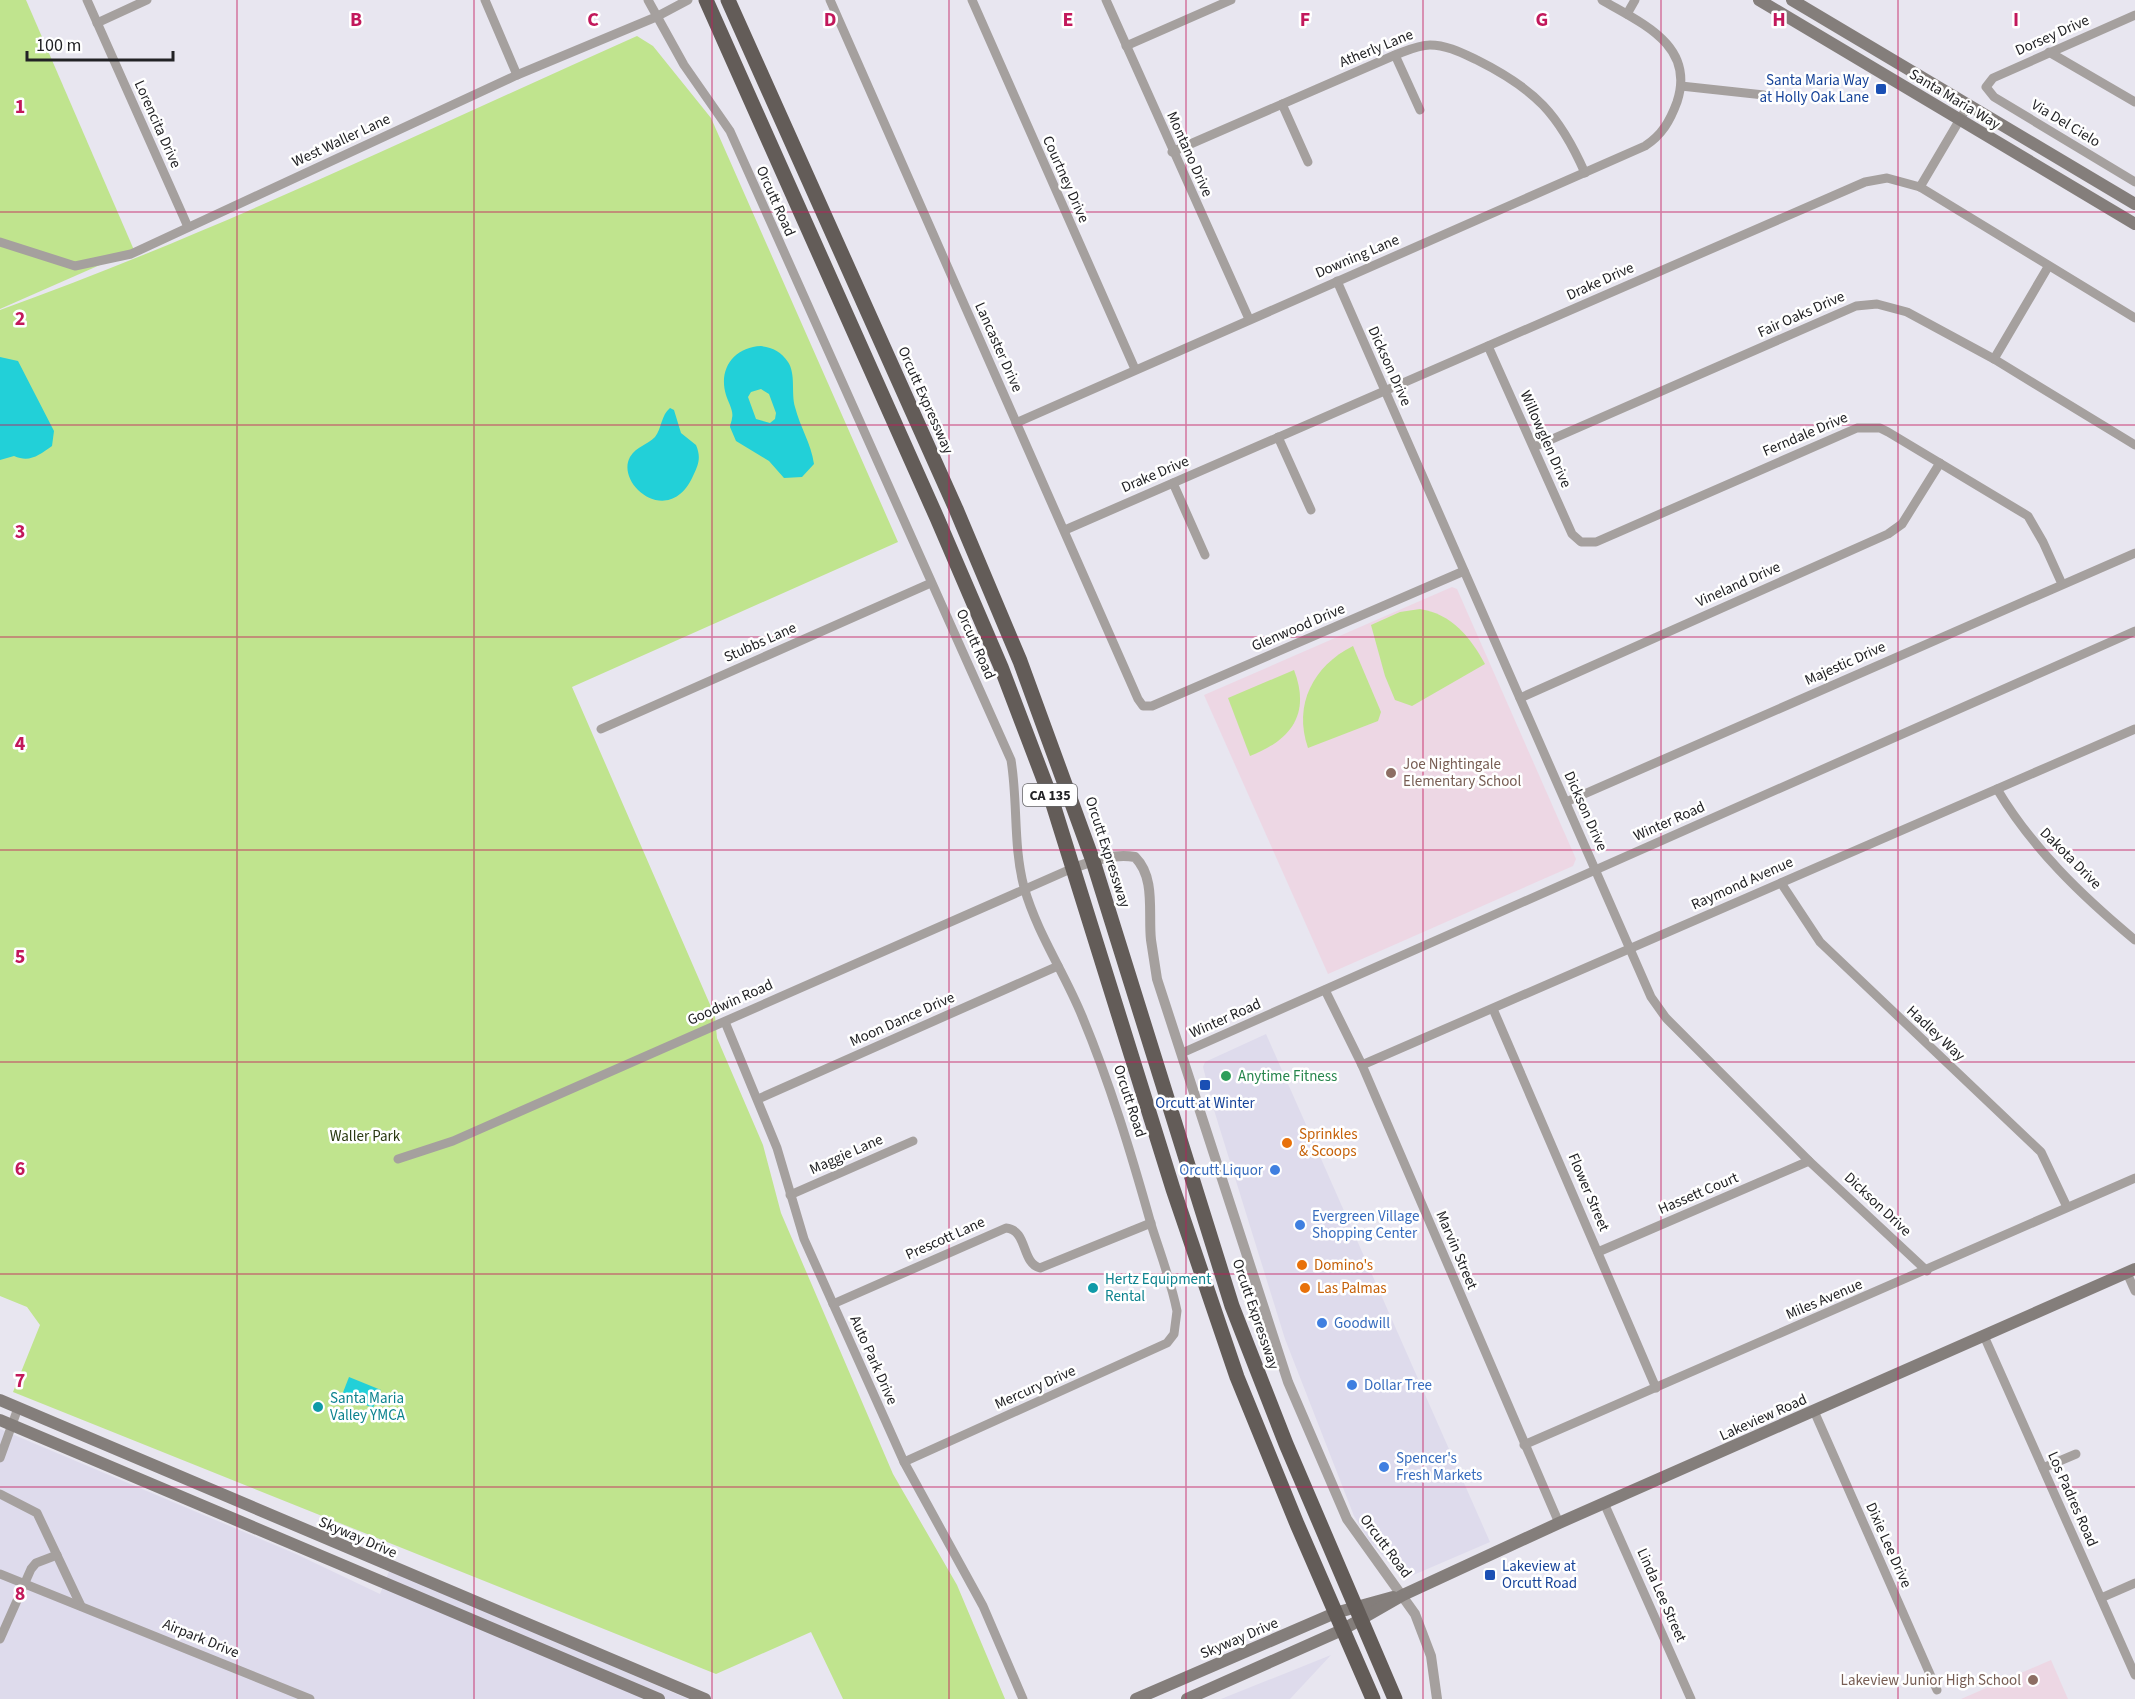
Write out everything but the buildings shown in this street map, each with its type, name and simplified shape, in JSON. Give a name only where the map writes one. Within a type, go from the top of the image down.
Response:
[{"type":"highway","name":"CA 135","points":[[706,0],[992,646],[1052,801],[1173,1189],[1237,1377],[1373,1699]]},
{"type":"highway","name":"Orcutt Expressway","points":[[728,0],[956,509],[1020,661],[1093,861],[1232,1306],[1286,1444],[1395,1699]]},
{"type":"main road","name":"Santa Maria Way","points":[[1759,0],[2135,224]]},
{"type":"main road","name":"Santa Maria Way","points":[[1792,0],[2135,204]]},
{"type":"main road","name":"Lakeview Road","points":[[1361,1621],[1403,1594],[1559,1523],[2131,1271]]},
{"type":"main road","name":"Skyway Drive","points":[[0,1400],[705,1699]]},
{"type":"main road","points":[[6,1423],[659,1699]]},
{"type":"main road","name":"Lakeview Road","points":[[1355,1605],[1403,1594]]},
{"type":"main road","name":"Skyway Drive","points":[[1136,1699],[1355,1605]]},
{"type":"main road","points":[[1187,1699],[1361,1621]]},
{"type":"street","name":"Lorencita Drive","points":[[87,0],[188,227]]},
{"type":"street","points":[[97,23],[147,0]]},
{"type":"street","points":[[485,0],[517,75]]},
{"type":"street","name":"Orcutt Road","points":[[648,0],[684,66],[730,131],[1011,760],[1016,790],[1019,861],[1024,887],[1038,926],[1101,1062],[1178,1311],[1174,1334]]},
{"type":"street","name":"West Waller Lane","points":[[0,242],[75,266],[100,263],[130,254],[517,75],[656,17],[688,0]]},
{"type":"street","name":"Lancaster Drive","points":[[830,0],[1143,706]]},
{"type":"street","name":"Courtney Drive","points":[[972,0],[1135,369]]},
{"type":"street","name":"Montano Drive","points":[[1106,0],[1172,152],[1249,319]]},
{"type":"street","points":[[1126,46],[1231,0]]},
{"type":"street","points":[[1602,0],[1654,31],[1668,44],[1680,69],[1681,86],[1764,95]]},
{"type":"street","points":[[1627,14],[1635,0]]},
{"type":"street","name":"Dorsey Drive","points":[[1986,87],[1993,78],[2049,51],[2135,15]]},
{"type":"street","name":"Atherly Lane","points":[[1172,152],[1395,55],[1420,46],[1443,46],[1499,71],[1532,93],[1563,129],[1585,173]]},
{"type":"street","points":[[2049,51],[2130,94],[2135,102]]},
{"type":"street","points":[[1395,55],[1420,110]]},
{"type":"street","name":"Downing Lane","points":[[1016,423],[1645,147],[1657,138],[1672,115],[1681,86]]},
{"type":"street","name":"Via Del Cielo","points":[[1986,87],[1994,97],[2135,182]]},
{"type":"street","points":[[1282,104],[1308,162]]},
{"type":"street","points":[[1920,187],[1969,104]]},
{"type":"street","name":"Drake Drive","points":[[1065,530],[1865,182],[1887,178],[1920,187],[2135,318]]},
{"type":"street","points":[[1994,359],[2048,267]]},
{"type":"street","name":"Dickson Drive","points":[[1336,281],[1651,997],[1666,1018],[1809,1161],[1927,1271]]},
{"type":"street","name":"Fair Oaks Drive","points":[[1534,447],[1856,306],[1877,304],[1907,312],[1994,359],[2135,445]]},
{"type":"street","name":"Willowglen Drive","points":[[1488,346],[1572,534],[1581,542]]},
{"type":"street","name":"Ferndale Drive","points":[[1581,542],[1596,542],[1857,428],[1880,428],[2028,516],[2062,584]]},
{"type":"street","points":[[1278,437],[1311,510]]},
{"type":"street","name":"Vineland Drive","points":[[1520,698],[1888,534],[1902,524],[1940,464]]},
{"type":"street","points":[[1173,483],[1205,555]]},
{"type":"street","name":"Majestic Drive","points":[[1566,802],[2135,553]]},
{"type":"street","name":"Glenwood Drive","points":[[1143,706],[1152,706],[1464,571]]},
{"type":"street","name":"Stubbs Lane","points":[[601,729],[931,583]]},
{"type":"street","name":"Winter Road","points":[[1182,1053],[2135,631]]},
{"type":"street","name":"Raymond Avenue","points":[[1362,1065],[2135,729]]},
{"type":"street","name":"Dakota Drive","points":[[1997,789],[2025,833],[2046,856],[2135,940]]},
{"type":"street","name":"Orcutt Road","points":[[1073,868],[1093,861],[1125,855],[1135,857],[1144,871],[1149,884],[1151,940],[1157,979],[1288,1382],[1347,1519],[1363,1544],[1403,1594],[1424,1633],[1437,1699]]},
{"type":"street","name":"Goodwin Road","points":[[398,1160],[453,1141],[725,1022],[1024,887],[1073,868]]},
{"type":"street","name":"Hadley Way","points":[[1781,883],[1820,942],[2041,1152],[2067,1207]]},
{"type":"street","name":"Moon Dance Drive","points":[[758,1099],[1058,966]]},
{"type":"street","name":"Marvin Street","points":[[1325,990],[1362,1065],[1559,1523]]},
{"type":"street","name":"Flower Street","points":[[1493,1009],[1656,1388]]},
{"type":"street","name":"Auto Park Drive","points":[[725,1022],[777,1148],[804,1239],[832,1304],[904,1462],[983,1606],[1023,1699]]},
{"type":"street","name":"Maggie Lane","points":[[790,1195],[913,1141]]},
{"type":"street","name":"Hassett Court","points":[[1598,1252],[1809,1161]]},
{"type":"street","name":"Miles Avenue","points":[[1524,1445],[1927,1271],[2135,1178]]},
{"type":"street","name":"Prescott Lane","points":[[832,1304],[1006,1228],[1013,1228],[1018,1233],[1032,1264],[1040,1268],[1151,1223]]},
{"type":"street","points":[[2131,1271],[2135,1291]]},
{"type":"street","name":"Mercury Drive","points":[[904,1462],[1147,1353],[1167,1343],[1174,1334]]},
{"type":"street","name":"Los Padres Road","points":[[1984,1336],[2135,1675]]},
{"type":"street","points":[[0,1458],[6,1423],[18,1408]]},
{"type":"street","name":"Dixie Lee Drive","points":[[1814,1411],[1937,1690]]},
{"type":"street","points":[[2043,1468],[2076,1454]]},
{"type":"street","points":[[0,1494],[37,1513],[81,1606]]},
{"type":"street","name":"Linda Lee Street","points":[[1605,1503],[1691,1699]]},
{"type":"street","points":[[0,1639],[24,1583],[36,1563],[57,1555]]},
{"type":"street","name":"Airpark Drive","points":[[0,1574],[310,1699]]},
{"type":"street","points":[[2101,1598],[2135,1583]]},
{"type":"shaded area","points":[[1452,587],[1457,589],[1576,859],[1573,866],[1328,974],[1204,695]]},
{"type":"shaded area","name":"Evergreen Village Shopping Center","points":[[1266,1034],[1490,1542],[1404,1579],[1370,1542],[1354,1516],[1285,1339],[1214,1110],[1203,1067],[1205,1062]]},
{"type":"shaded area","points":[[0,1429],[296,1554],[380,1594],[390,1569],[688,1699],[0,1699]]},
{"type":"shaded area","points":[[1331,1655],[1290,1699],[1221,1699]]},
{"type":"shaded area","name":"Lakeview Junior High School","points":[[2051,1660],[2068,1699],[1961,1699]]},
{"type":"green space","points":[[0,0],[26,0],[134,250],[0,309]]},
{"type":"green space","name":"Waller Park","points":[[637,36],[653,46],[711,118],[898,542],[572,687],[715,1016],[717,1038],[763,1145],[781,1213],[893,1474],[957,1585],[1005,1699],[843,1699],[811,1632],[716,1674],[13,1392],[40,1325],[27,1307],[0,1296],[0,310],[81,280],[241,214]]},
{"type":"green space","points":[[1420,609],[1451,621],[1466,636],[1485,664],[1412,706],[1395,700],[1385,676],[1371,625],[1400,612]]},
{"type":"green space","points":[[1353,646],[1381,712],[1378,721],[1308,748],[1303,717],[1310,688],[1327,664]]},
{"type":"green space","points":[[1294,670],[1300,700],[1294,724],[1277,742],[1250,756],[1228,698]]},
{"type":"water","points":[[761,346],[776,351],[783,355],[790,367],[795,407],[814,464],[802,477],[784,478],[769,461],[736,441],[730,427],[732,412],[724,385],[726,368],[736,355],[751,347]],"holes":[[[761,389],[769,394],[776,413],[775,419],[770,423],[756,419],[748,397],[751,392]]]},
{"type":"water","points":[[0,357],[18,361],[54,431],[52,446],[34,457],[25,459],[14,456],[0,460]]},
{"type":"water","points":[[670,408],[674,410],[681,433],[696,445],[699,461],[683,492],[671,499],[659,500],[637,489],[630,479],[627,468],[633,453],[655,437]]},
{"type":"water","points":[[349,1377],[381,1390],[373,1408],[342,1395]]},
{"type":"place","name":"Santa Maria Way at Holly Oak Lane","points":[[1881,89]]},
{"type":"place","name":"Joe Nightingale Elementary School","points":[[1391,773]]},
{"type":"place","name":"Anytime Fitness","points":[[1226,1076]]},
{"type":"place","name":"Orcutt at Winter","points":[[1205,1085]]},
{"type":"place","name":"Sprinkles & Scoops","points":[[1287,1143]]},
{"type":"place","name":"Orcutt Liquor","points":[[1275,1170]]},
{"type":"place","name":"Evergreen Village Shopping Center","points":[[1300,1225]]},
{"type":"place","name":"Domino's","points":[[1302,1265]]},
{"type":"place","name":"Hertz Equipment Rental","points":[[1093,1288]]},
{"type":"place","name":"Las Palmas","points":[[1305,1288]]},
{"type":"place","name":"Goodwill","points":[[1322,1323]]},
{"type":"place","name":"Dollar Tree","points":[[1352,1385]]},
{"type":"place","name":"Santa Maria Valley YMCA","points":[[318,1407]]},
{"type":"place","name":"Spencer's Fresh Markets","points":[[1384,1467]]},
{"type":"place","name":"Lakeview at Orcutt Road","points":[[1490,1575]]},
{"type":"place","name":"Lakeview Junior High School","points":[[2033,1680]]}]
